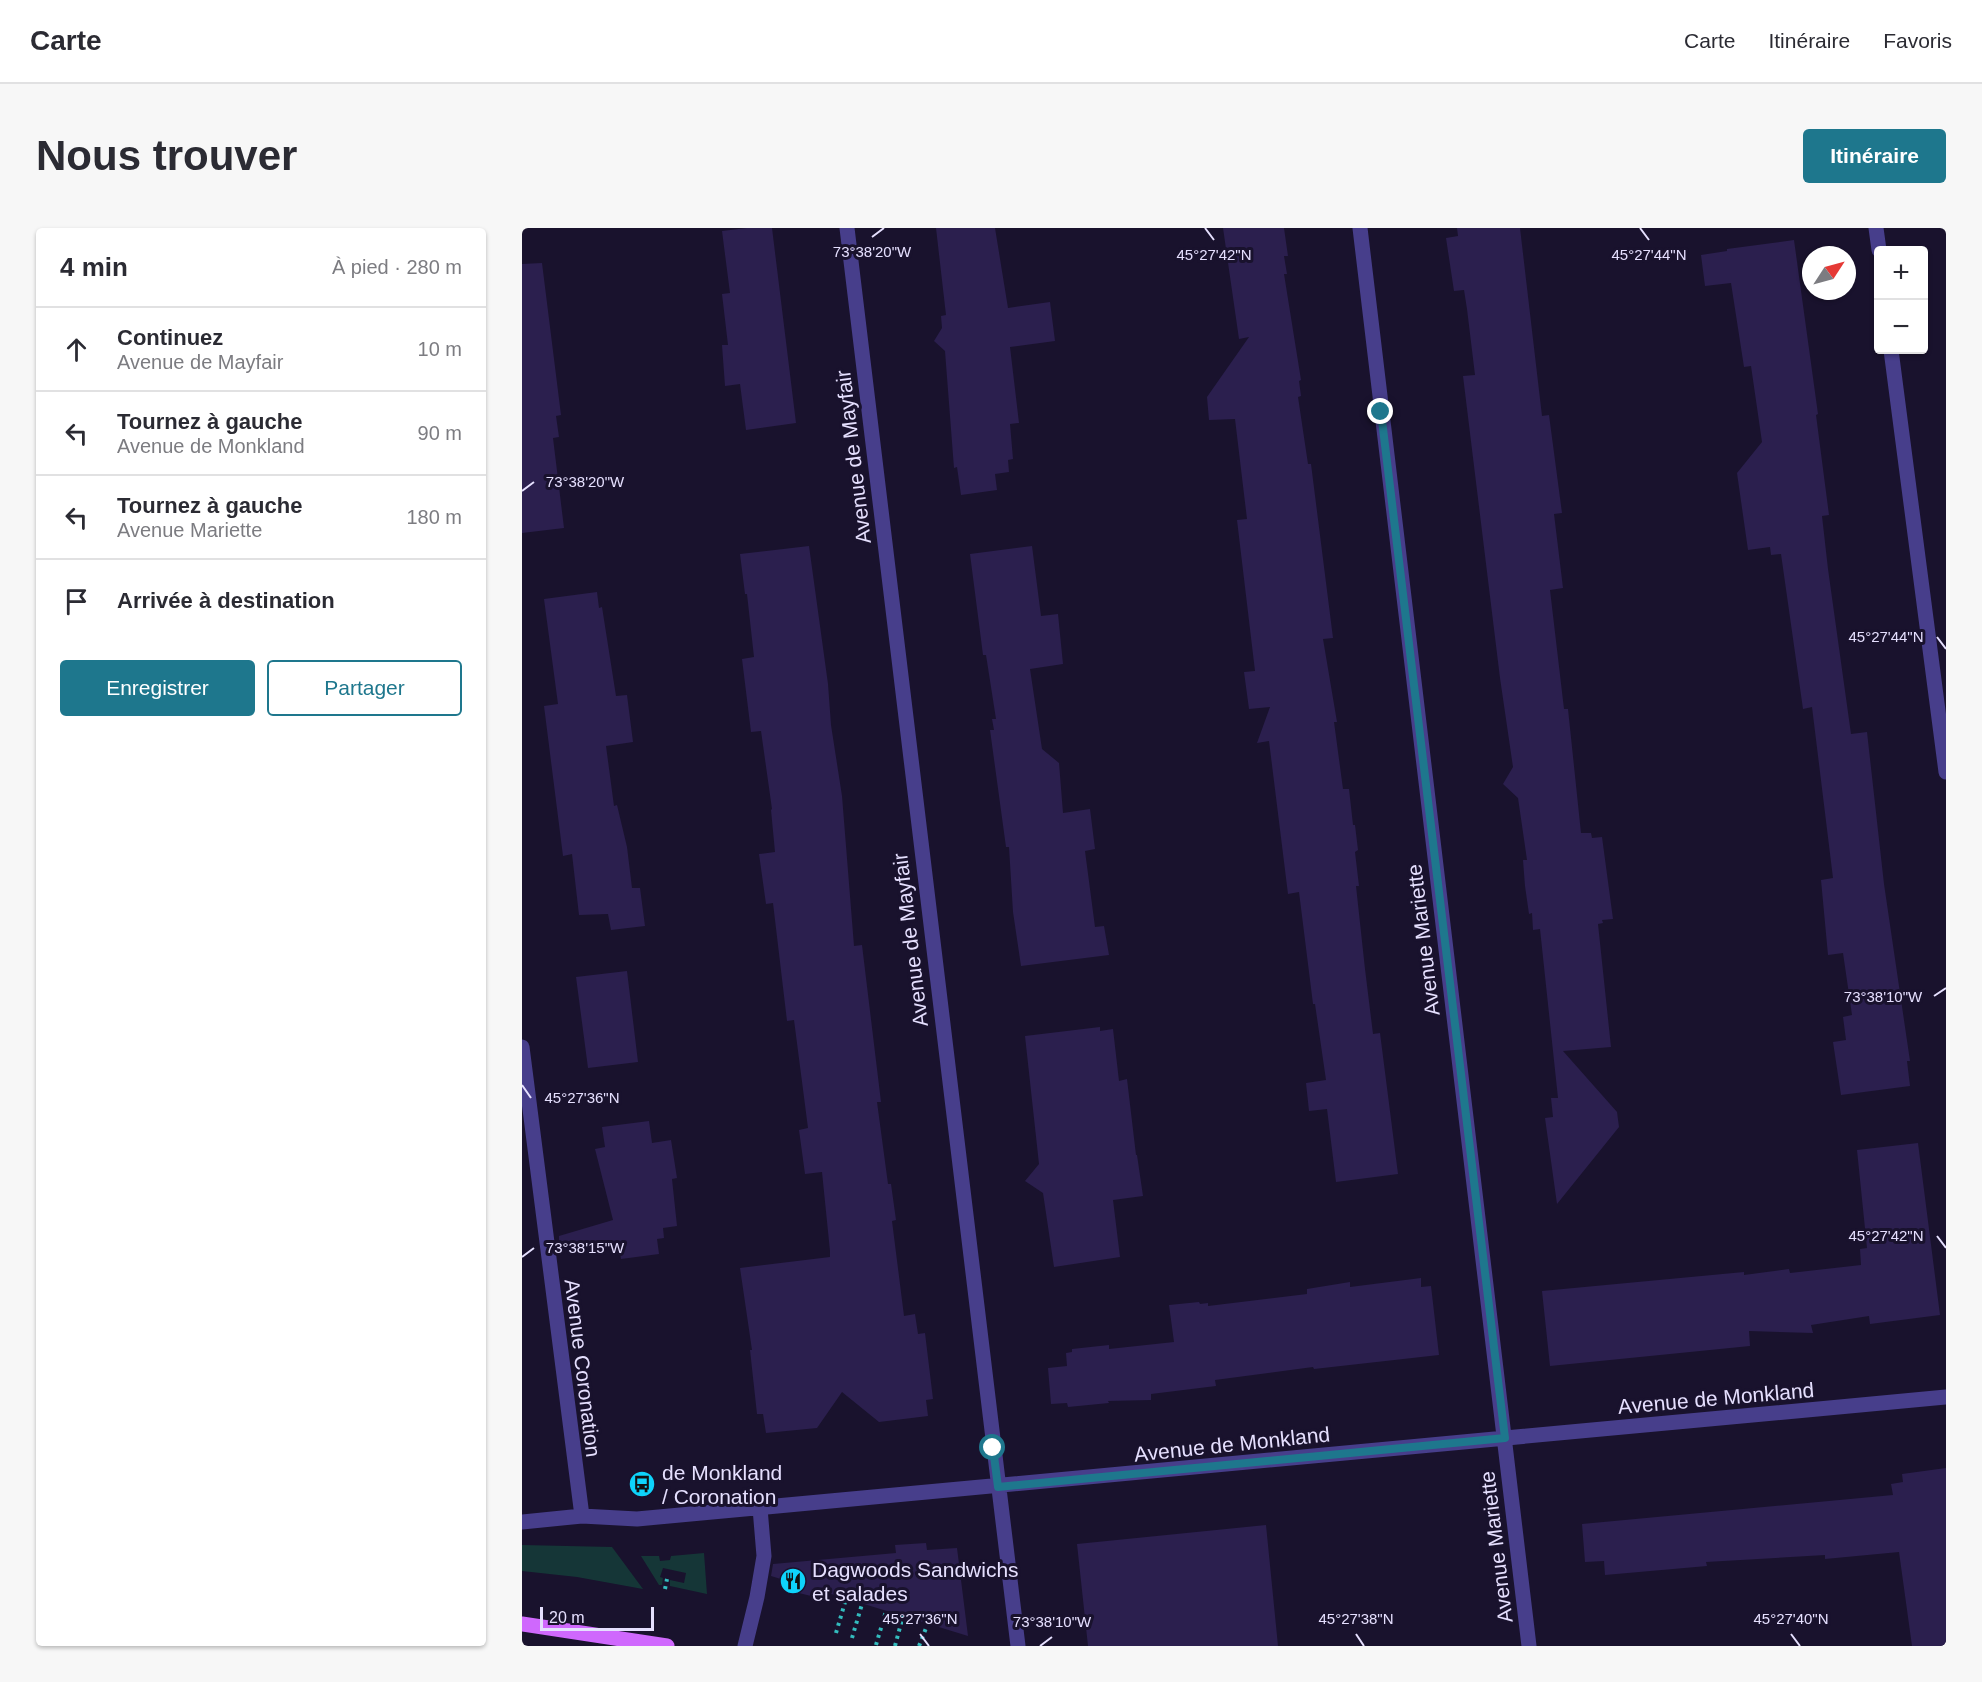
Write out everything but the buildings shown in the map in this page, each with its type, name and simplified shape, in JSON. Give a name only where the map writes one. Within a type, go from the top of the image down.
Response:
[{"type":"main road","points":[[522,1624],[666,1646]]},
{"type":"street","name":"Avenue de Mayfair","points":[[847,228],[1018,1646]]},
{"type":"street","name":"Avenue Mariette","points":[[1360,228],[1529,1646]]},
{"type":"street","points":[[1876,228],[1878,246]]},
{"type":"street","points":[[1893,354],[1946,772]]},
{"type":"street","name":"Avenue Coronation","points":[[522,1047],[582,1516]]},
{"type":"street","name":"Avenue de Monkland","points":[[522,1522],[582,1516],[637,1519],[1946,1397]]},
{"type":"street","points":[[745,1646],[757,1598],[764,1556],[760,1508]]},
{"type":"path","points":[[665,1589],[667,1579]]},
{"type":"path","points":[[836,1633],[846,1599]]},
{"type":"path","points":[[852,1638],[862,1604]]},
{"type":"path","points":[[876,1645],[886,1611]]},
{"type":"path","points":[[895,1646],[903,1616]]},
{"type":"path","points":[[919,1646],[928,1623]]},
{"type":"green space","points":[[522,1545],[612,1547],[643,1589],[577,1577],[522,1571]]},
{"type":"green space","points":[[704,1553],[707,1594],[670,1586],[670,1580],[684,1583],[686,1573],[663,1568],[660,1577],[663,1578],[662,1585],[659,1585],[641,1556],[659,1556],[660,1561],[670,1560],[671,1556]]},
{"type":"place","name":"de Monkland / Coronation","points":[[642,1484]]},
{"type":"place","name":"Dagwoods Sandwichs et salades","points":[[793,1581]]},
{"type":"route","points":[[993,1448],[998,1487],[1505,1438],[1381,412]]}]
